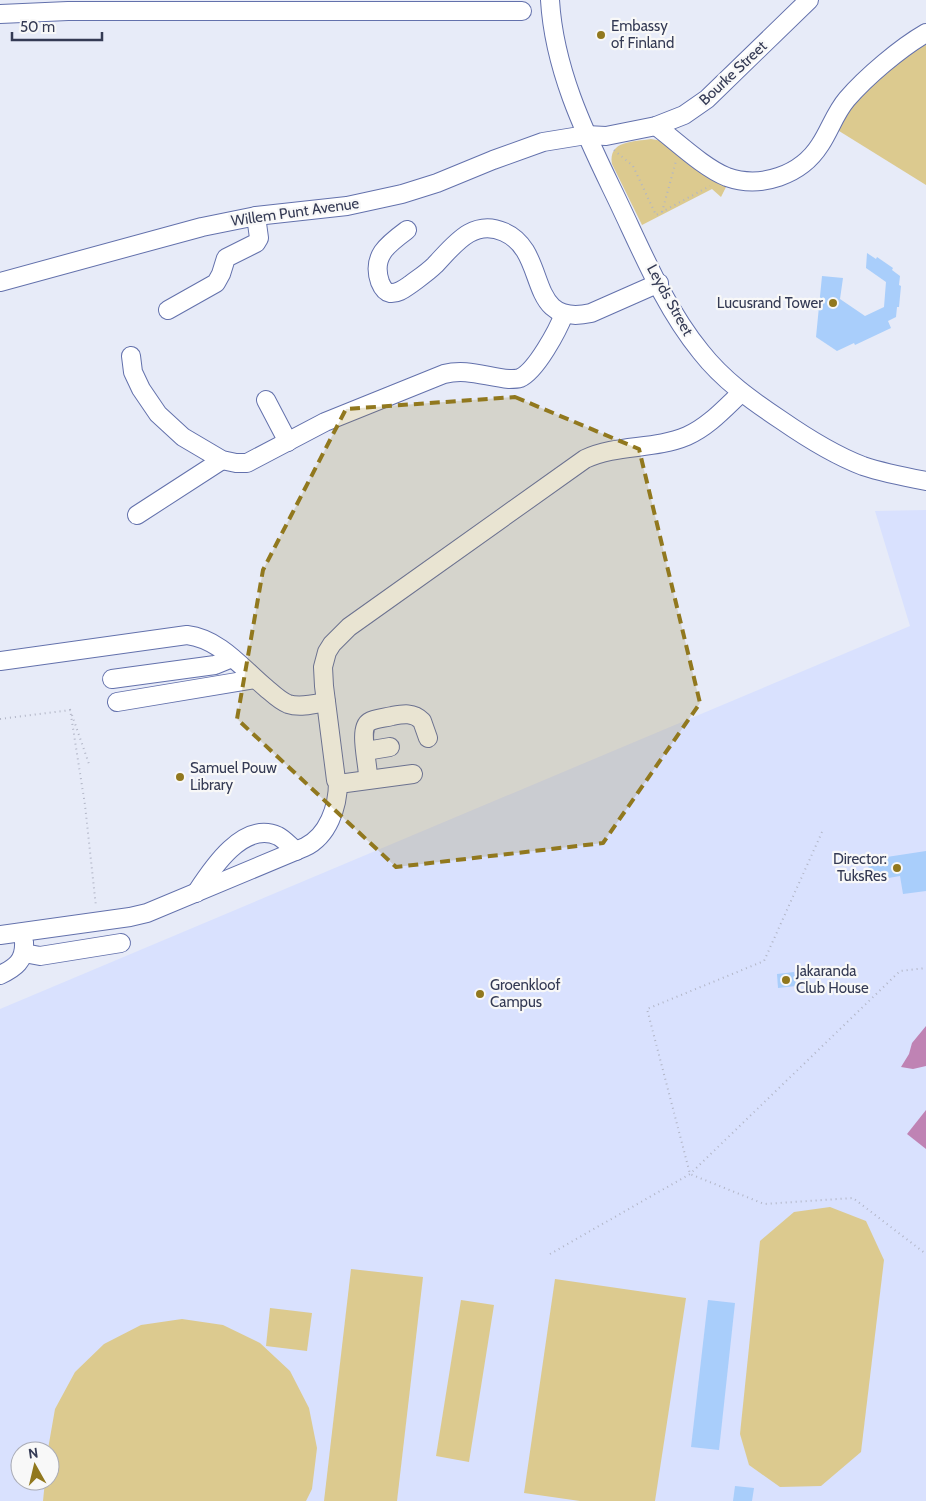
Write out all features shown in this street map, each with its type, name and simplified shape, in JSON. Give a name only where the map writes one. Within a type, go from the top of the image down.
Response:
[{"type":"street","name":"Leyds Street","points":[[550,0],[555,39],[562,69],[659,283],[675,314],[700,351],[720,375],[742,393],[810,440],[841,456],[876,470],[926,481]]},
{"type":"street","name":"Bourke Street","points":[[592,136],[606,136],[656,126],[684,115],[724,84],[809,0]]},
{"type":"street","points":[[0,14],[248,5],[522,11]]},
{"type":"street","points":[[656,126],[713,170],[727,177],[749,181],[771,180],[789,173],[802,165],[817,150],[839,110],[851,94],[924,33]]},
{"type":"street","name":"Willem Punt Avenue","points":[[0,282],[168,236],[256,216],[347,206],[402,194],[437,183],[530,146],[592,136]]},
{"type":"street","points":[[168,310],[216,283],[226,258],[256,243],[259,238],[256,216]]},
{"type":"street","points":[[407,230],[389,242],[381,254],[378,268],[379,277],[382,287],[387,292],[398,292],[420,278],[466,233],[479,228],[489,228],[507,234],[523,246],[547,300],[557,311],[564,314],[582,315],[591,313],[659,283]]},
{"type":"street","points":[[131,356],[134,372],[141,390],[158,414],[183,437],[222,460],[248,464],[325,422],[444,374],[460,371],[506,379],[522,377],[548,346],[564,314]]},
{"type":"street","points":[[0,935],[98,922],[147,913],[314,842],[324,832],[337,802],[338,782],[335,774],[323,673],[325,658],[335,639],[349,627],[585,459],[613,449],[663,442],[686,436],[709,422],[742,393]]},
{"type":"street","points":[[266,400],[288,442]]},
{"type":"street","points":[[137,515],[222,460]]},
{"type":"street","points":[[0,662],[183,635],[203,638],[216,645],[274,696],[288,704],[305,705],[326,702]]},
{"type":"street","points":[[112,679],[215,665],[232,658]]},
{"type":"street","points":[[117,702],[255,679]]},
{"type":"street","points":[[368,779],[364,736],[365,724],[377,719],[405,714],[416,716],[424,724],[428,738]]},
{"type":"street","points":[[366,751],[390,747]]},
{"type":"street","points":[[338,782],[365,781],[368,779],[413,774]]},
{"type":"street","points":[[196,893],[218,861],[247,837],[267,834],[275,835],[296,851]]},
{"type":"street","points":[[0,975],[17,966],[24,953],[22,932]]},
{"type":"street","points":[[24,953],[40,956],[121,943]]},
{"type":"path","points":[[592,136],[633,166],[656,215],[727,177]]},
{"type":"path","points":[[662,212],[681,146]]},
{"type":"path","points":[[0,719],[70,709]]},
{"type":"path","points":[[70,709],[89,764]]},
{"type":"path","points":[[70,709],[85,805],[98,922]]},
{"type":"path","points":[[690,1174],[647,1009],[764,961],[822,832]]},
{"type":"path","points":[[550,1254],[690,1174],[900,971],[926,968]]},
{"type":"path","points":[[690,1174],[764,1204],[854,1198],[926,1254]]},
{"type":"highlighted area","points":[[515,397],[639,449],[700,703],[603,843],[396,867],[237,719],[263,570],[346,409]]},
{"type":"shaded area","points":[[926,30],[926,185],[831,126]]},
{"type":"shaded area","points":[[651,139],[662,141],[727,185],[721,197],[712,189],[642,225],[612,164],[612,156],[618,146]]},
{"type":"shaded area","name":"Groenkloof Campus","points":[[926,510],[926,1501],[0,1501],[0,1009],[910,626],[875,511]]},
{"type":"shaded area","points":[[926,1026],[926,1066],[913,1069],[901,1067],[909,1054],[912,1043]]},
{"type":"shaded area","points":[[926,1110],[926,1149],[907,1134]]},
{"type":"shaded area","points":[[830,1207],[866,1221],[884,1260],[861,1452],[821,1486],[780,1487],[749,1465],[740,1434],[760,1241],[794,1212]]},
{"type":"shaded area","points":[[351,1269],[423,1277],[397,1501],[324,1501]]},
{"type":"shaded area","points":[[555,1279],[686,1298],[655,1501],[580,1501],[524,1493]]},
{"type":"shaded area","points":[[461,1300],[494,1305],[469,1462],[436,1456]]},
{"type":"shaded area","points":[[270,1308],[312,1313],[307,1351],[266,1346]]},
{"type":"shaded area","points":[[182,1319],[223,1325],[260,1343],[290,1371],[309,1408],[317,1448],[312,1489],[306,1501],[43,1501],[44,1491],[60,1491],[60,1441],[49,1441],[55,1409],[75,1372],[104,1344],[141,1325]]},
{"type":"building","name":"Lucusrand Tower","points":[[867,253],[876,259],[877,257],[893,268],[892,270],[900,276],[899,307],[897,307],[896,317],[888,321],[891,328],[855,345],[854,343],[837,351],[816,337],[822,276],[843,278],[840,299],[865,316],[884,307],[886,282],[866,268]]},
{"type":"building","name":"Director: TuksRes","points":[[926,851],[926,891],[903,894],[900,876],[871,881],[867,860]]},
{"type":"building","name":"Jakaranda Club House","points":[[794,972],[796,986],[778,988],[777,974]]},
{"type":"building","points":[[708,1300],[735,1303],[719,1450],[691,1447]]},
{"type":"building","points":[[735,1486],[754,1488],[752,1501],[733,1501]]},
{"type":"place","name":"Embassy of Finland","points":[[601,35]]},
{"type":"place","name":"Lucusrand Tower","points":[[833,303]]},
{"type":"place","name":"Samuel Pouw Library","points":[[180,777]]},
{"type":"place","name":"Director: TuksRes","points":[[897,868]]},
{"type":"place","name":"Jakaranda Club House","points":[[786,980]]},
{"type":"place","name":"Groenkloof Campus","points":[[480,994]]}]
